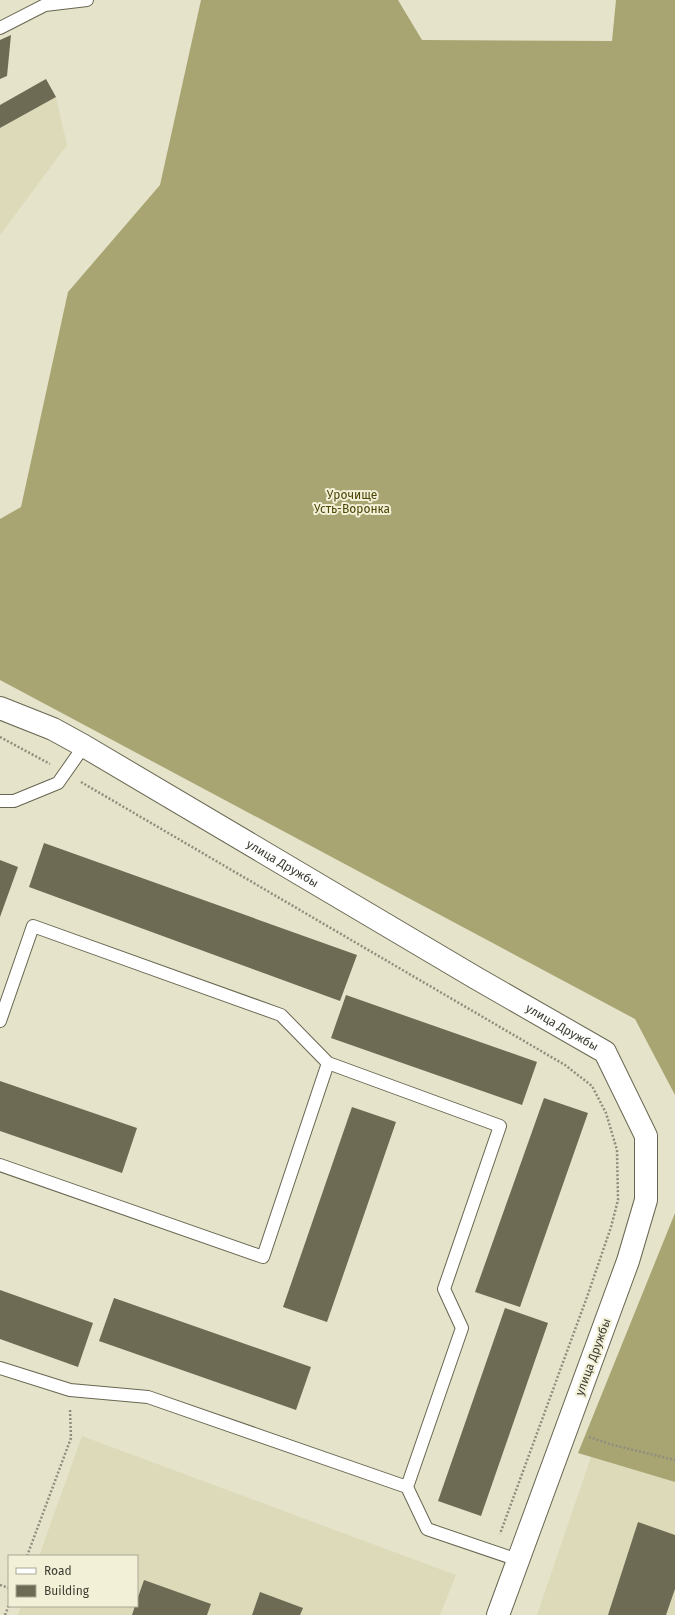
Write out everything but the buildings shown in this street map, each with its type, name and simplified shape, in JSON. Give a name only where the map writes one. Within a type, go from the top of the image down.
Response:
[{"type":"street","name":"улица Дружбы","points":[[0,708],[54,729],[84,746],[476,978],[605,1052],[646,1136],[646,1200],[628,1262],[498,1615]]},
{"type":"lane","points":[[0,28],[45,5],[87,0]]},
{"type":"lane","points":[[0,801],[14,801],[58,783],[84,746]]},
{"type":"lane","points":[[0,1021],[32,926],[281,1015],[328,1063],[500,1126],[444,1289],[462,1328],[407,1487],[427,1529],[518,1560]]},
{"type":"lane","points":[[0,1165],[263,1257],[328,1063]]},
{"type":"lane","points":[[0,1368],[70,1390],[148,1397],[407,1487]]},
{"type":"path","points":[[27,1555],[70,1438],[70,1390]]},
{"type":"path","points":[[566,1429],[613,1445],[675,1460]]},
{"type":"shaded area","points":[[56,97],[67,145],[0,235],[0,128]]},
{"type":"shaded area","points":[[82,1436],[456,1575],[440,1615],[18,1615],[21,1607],[138,1607],[138,1555],[39,1555]]},
{"type":"shaded area","points":[[591,1457],[675,1482],[675,1615],[537,1615]]},
{"type":"green space","name":"Урочище Усть-Воронка","points":[[201,0],[398,0],[422,40],[612,41],[616,0],[675,0],[675,1095],[635,1019],[0,680],[0,519],[21,507],[68,292],[160,185]]},
{"type":"green space","points":[[675,1213],[675,1482],[578,1453]]}]
